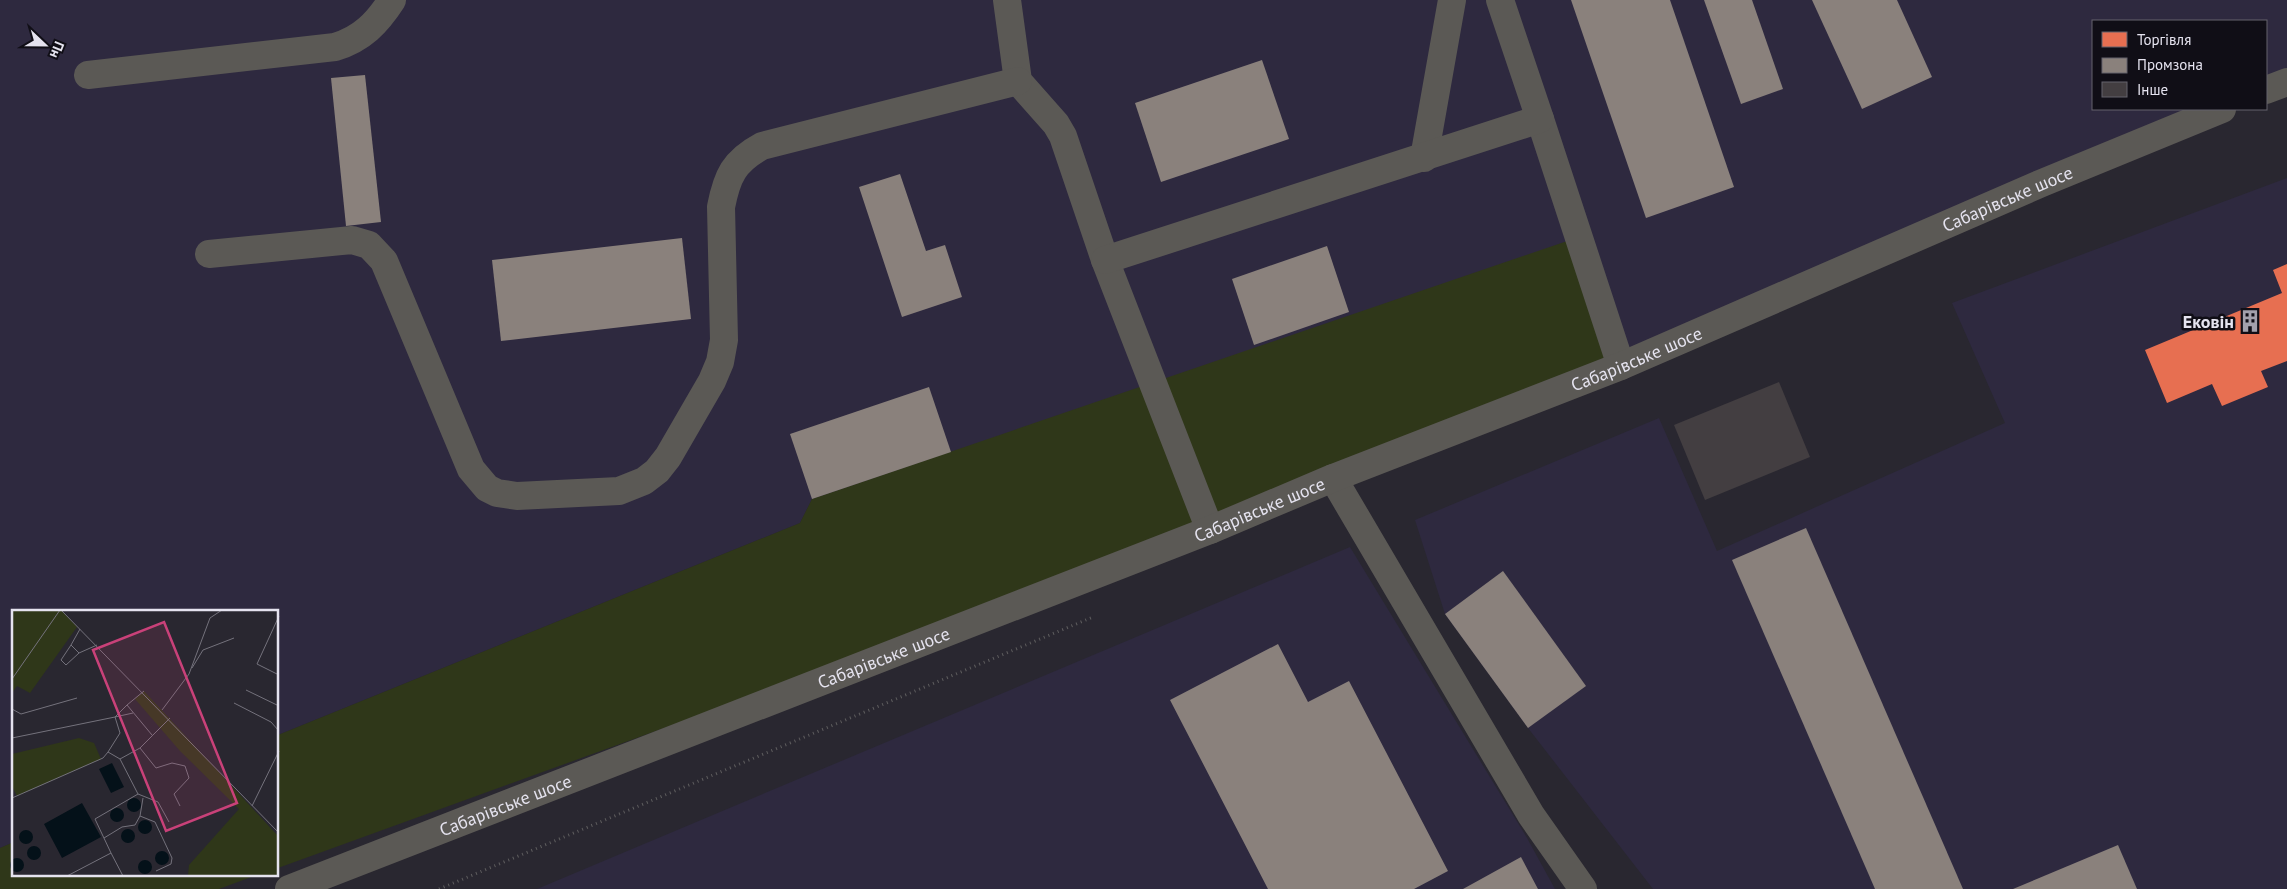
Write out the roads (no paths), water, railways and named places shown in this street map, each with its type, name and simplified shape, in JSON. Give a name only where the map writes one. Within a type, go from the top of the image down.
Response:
[{"type":"street","points":[[88,75],[335,47],[350,42],[362,35],[374,25],[392,0]]},
{"type":"street","points":[[1007,0],[1018,81],[1056,124],[1063,136],[1105,260],[1210,530]]},
{"type":"street","points":[[1424,158],[1452,0]]},
{"type":"street","points":[[1500,0],[1621,366]]},
{"type":"street","points":[[209,254],[352,240],[369,245],[384,261],[471,469],[487,488],[505,495],[619,491],[644,481],[662,464],[712,381],[720,362],[724,340],[721,207],[724,190],[736,163],[762,146],[1018,81]]},
{"type":"street","points":[[2267,90],[2287,82]]},
{"type":"street","name":"Сабарівське шосе","points":[[289,889],[1210,530],[1333,478],[1621,366],[2033,187],[2220,110]]},
{"type":"street","points":[[1105,260],[1540,119]]},
{"type":"street","points":[[1333,478],[1531,815],[1583,889]]},
{"type":"place","name":"Ековін","points":[[2250,321]]}]
